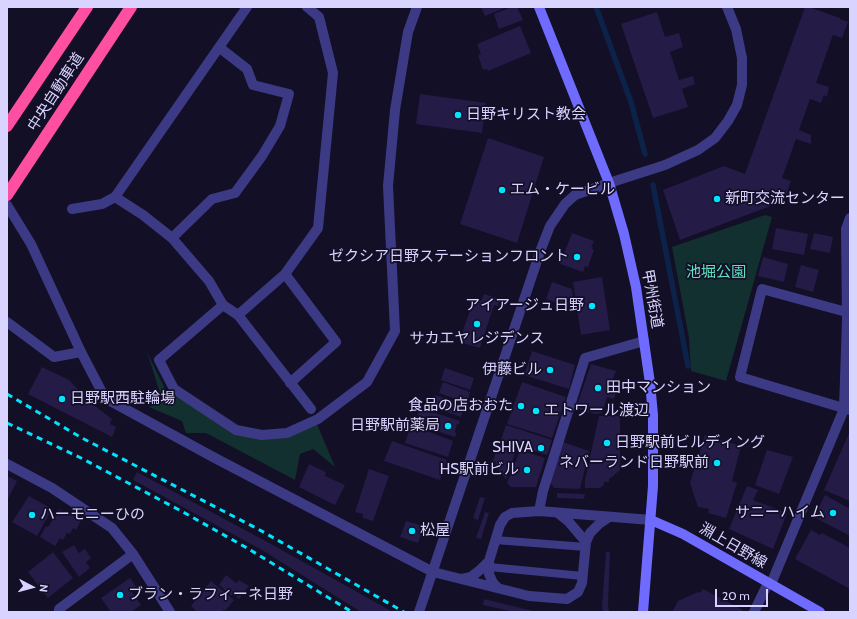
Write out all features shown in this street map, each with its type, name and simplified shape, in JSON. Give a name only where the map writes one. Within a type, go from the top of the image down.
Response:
[{"type":"highway","name":"中央自動車道","points":[[10,121],[87,7]]},
{"type":"highway","name":"中央自動車道","points":[[7,195],[131,7]]},
{"type":"main road","name":"甲州街道","points":[[539,7],[609,183],[624,234],[636,287],[650,383],[653,415],[651,520],[643,612]]},
{"type":"main road","name":"淵上日野線","points":[[651,520],[683,534],[820,612]]},
{"type":"street","points":[[72,208],[102,204],[115,197],[220,48],[247,7]]},
{"type":"street","points":[[238,315],[285,274],[318,228],[333,73],[319,17],[307,7]]},
{"type":"street","points":[[223,304],[159,360],[174,389],[236,430],[262,435],[287,432],[318,419],[367,382],[395,331],[388,186],[395,110],[408,32],[417,7]]},
{"type":"street","points":[[419,612],[541,248],[550,226],[565,204],[575,196],[609,183],[665,165],[698,150],[715,138],[728,121],[737,105],[742,85],[742,58],[736,29],[727,7]]},
{"type":"street","points":[[172,238],[212,199],[235,193],[262,156],[280,126],[289,94],[253,85],[247,69],[220,48]]},
{"type":"street","points":[[115,197],[143,215],[172,238],[209,281],[223,304],[238,315],[311,409]]},
{"type":"street","points":[[7,205],[31,244],[81,352],[105,398],[212,457],[433,572],[529,596],[567,599],[578,592],[582,583],[586,544],[590,533],[600,523],[609,517]]},
{"type":"street","points":[[754,612],[770,584],[847,410],[849,313],[846,229],[850,218]]},
{"type":"street","points":[[285,274],[336,342],[290,383]]},
{"type":"street","points":[[847,410],[740,378],[762,289],[849,313]]},
{"type":"street","points":[[7,322],[54,357],[81,352]]},
{"type":"street","points":[[539,511],[543,491],[585,358],[644,341]]},
{"type":"street","points":[[7,464],[52,488],[112,528],[133,554],[170,612]]},
{"type":"street","points":[[498,588],[493,583],[489,574],[489,564],[495,540],[504,517],[512,513],[539,511],[651,520]]},
{"type":"street","points":[[558,513],[568,521],[586,544]]},
{"type":"street","points":[[59,612],[58,609],[133,554]]},
{"type":"street","points":[[462,579],[471,577],[489,564]]},
{"type":"lane","points":[[495,540],[586,544]]},
{"type":"lane","points":[[489,564],[583,576]]},
{"type":"green space","name":"池堀公園","points":[[765,215],[772,217],[726,381],[691,371],[689,338],[672,247]]},
{"type":"green space","points":[[147,352],[167,393],[177,397],[232,431],[257,437],[317,424],[335,467],[313,449],[300,454],[295,480],[206,433],[186,433],[182,421],[149,407],[162,399]]},
{"type":"building","points":[[481,7],[507,7],[485,16]]},
{"type":"building","points":[[511,7],[517,7],[523,20],[499,29],[494,14]]},
{"type":"building","points":[[805,7],[809,7],[848,22],[842,38],[833,35],[816,83],[829,87],[827,97],[824,95],[821,103],[810,99],[799,130],[811,135],[811,144],[796,139],[782,178],[791,181],[784,201],[680,240],[663,190],[724,166],[745,174]]},
{"type":"building","points":[[657,12],[665,37],[679,33],[683,47],[670,52],[679,80],[693,76],[695,84],[682,89],[688,107],[653,118],[621,24]]},
{"type":"building","points":[[520,26],[531,53],[488,71],[487,69],[483,70],[478,55],[481,54],[477,44]]},
{"type":"building","points":[[420,94],[486,103],[482,133],[416,124]]},
{"type":"building","name":"エム・ケービル","points":[[488,138],[544,157],[517,243],[460,224]]},
{"type":"building","points":[[776,228],[808,234],[804,255],[772,249]]},
{"type":"building","name":"ゼクシア日野ステーションフロント","points":[[572,233],[594,241],[591,247],[593,247],[592,249],[594,250],[588,267],[585,266],[583,272],[560,264]]},
{"type":"building","points":[[814,233],[833,237],[830,253],[810,249]]},
{"type":"building","points":[[763,257],[788,264],[784,282],[758,276]]},
{"type":"building","points":[[801,265],[819,270],[813,292],[795,287]]},
{"type":"building","name":"アイアージュ日野","points":[[602,277],[610,330],[581,335],[573,282]]},
{"type":"building","points":[[552,282],[572,289],[575,309],[546,299]]},
{"type":"building","name":"サカエヤレジデンス","points":[[484,294],[500,299],[498,306],[494,305],[480,348],[459,342],[474,299],[481,301]]},
{"type":"building","name":"伊藤ビル","points":[[532,351],[575,365],[569,389],[524,375]]},
{"type":"building","name":"田中マンション","points":[[591,364],[616,371],[610,387],[617,389],[614,399],[607,397],[602,413],[595,414],[576,408]]},
{"type":"building","name":"日野駅西駐輪場","points":[[42,367],[69,380],[91,403],[112,419],[110,424],[116,427],[112,437],[28,394]]},
{"type":"building","points":[[445,368],[474,378],[470,390],[441,380]]},
{"type":"building","points":[[443,382],[470,392],[467,403],[439,393]]},
{"type":"building","name":"エトワール渡辺","points":[[522,382],[566,397],[552,438],[507,424]]},
{"type":"building","points":[[435,395],[465,405],[461,417],[426,405]]},
{"type":"building","points":[[420,408],[460,421],[459,424],[457,424],[455,437],[415,424]]},
{"type":"building","name":"日野駅前ビルディング","points":[[599,416],[620,416],[620,470],[609,478],[609,482],[604,482],[604,485],[600,488],[585,488],[585,480]]},
{"type":"building","points":[[411,425],[453,441],[448,457],[405,443]]},
{"type":"building","points":[[506,425],[552,440],[547,455],[501,440]]},
{"type":"building","points":[[850,431],[850,501],[824,490]]},
{"type":"building","name":"ネバーランド日野駅前","points":[[705,435],[741,446],[732,481],[737,483],[726,518],[708,513],[709,509],[698,507],[690,483]]},
{"type":"building","points":[[392,441],[447,460],[440,480],[384,461]]},
{"type":"building","points":[[499,442],[517,448],[506,479],[495,465],[496,462],[493,461]]},
{"type":"building","points":[[563,442],[589,451],[580,489],[554,488],[550,482]]},
{"type":"building","name":"HS駅前ビル","points":[[520,450],[545,458],[536,487],[511,487],[507,483]]},
{"type":"building","points":[[767,450],[793,457],[779,494],[755,485]]},
{"type":"building","points":[[309,464],[326,472],[325,476],[345,485],[335,505],[299,487]]},
{"type":"building","points":[[369,469],[389,476],[373,521],[363,518],[363,514],[355,512]]},
{"type":"building","points":[[137,472],[393,612],[361,612],[262,550],[133,480]]},
{"type":"building","points":[[7,476],[17,481],[7,501]]},
{"type":"building","points":[[747,486],[758,490],[753,500],[787,513],[773,549],[729,529]]},
{"type":"building","points":[[557,493],[585,494],[584,499],[557,498]]},
{"type":"building","name":"サニーハイム","points":[[825,495],[850,509],[850,536],[814,517]]},
{"type":"building","name":"ハーモニーひの","points":[[29,496],[52,509],[37,536],[12,522]]},
{"type":"building","points":[[480,497],[485,498],[478,520],[473,518]]},
{"type":"building","points":[[59,509],[69,514],[70,512],[82,519],[76,530],[73,528],[70,534],[67,533],[63,540],[60,538],[55,546],[40,537],[46,526],[48,527]]},
{"type":"building","points":[[485,512],[489,513],[481,539],[476,538]]},
{"type":"building","points":[[406,521],[424,526],[418,543],[400,537]]},
{"type":"building","points":[[811,530],[820,535],[822,533],[850,548],[850,589],[795,559]]},
{"type":"building","points":[[74,545],[79,553],[85,549],[91,558],[86,562],[90,568],[79,577],[62,552]]},
{"type":"building","points":[[53,552],[73,578],[48,598],[28,572]]},
{"type":"building","points":[[606,552],[610,552],[609,612],[603,612],[602,607]]},
{"type":"building","points":[[226,575],[236,583],[239,580],[249,586],[239,599],[233,594],[232,596],[219,585]]},
{"type":"building","name":"ブラン・ラフィーネ日野","points":[[130,578],[136,587],[131,591],[141,605],[131,612],[111,612],[101,598]]},
{"type":"building","points":[[211,581],[234,600],[225,611],[224,609],[222,612],[195,612],[196,611],[191,606]]},
{"type":"building","points":[[703,589],[743,610],[742,612],[672,612],[678,601],[698,592],[700,593]]},
{"type":"building","points":[[484,599],[533,612],[514,612],[483,605]]},
{"type":"waterway","points":[[596,7],[631,102],[645,154]]},
{"type":"waterway","points":[[653,185],[688,366]]},
{"type":"railway","points":[[7,394],[82,438],[258,529],[404,612]]},
{"type":"railway","points":[[7,423],[81,458],[183,512],[247,548],[352,612]]},
{"type":"place","name":"日野キリスト教会","points":[[458,115]]},
{"type":"place","name":"エム・ケービル","points":[[502,190]]},
{"type":"place","name":"新町交流センター","points":[[717,199]]},
{"type":"place","name":"ゼクシア日野ステーションフロント","points":[[577,257]]},
{"type":"place","name":"アイアージュ日野","points":[[592,306]]},
{"type":"place","name":"サカエヤレジデンス","points":[[477,324]]},
{"type":"place","name":"伊藤ビル","points":[[550,370]]},
{"type":"place","name":"田中マンション","points":[[598,388]]},
{"type":"place","name":"日野駅西駐輪場","points":[[62,399]]},
{"type":"place","name":"食品の店おおた","points":[[521,406]]},
{"type":"place","name":"エトワール渡辺","points":[[536,411]]},
{"type":"place","name":"日野駅前薬局","points":[[448,426]]},
{"type":"place","name":"日野駅前ビルディング","points":[[607,443]]},
{"type":"place","name":"SHIVA","points":[[541,448]]},
{"type":"place","name":"ネバーランド日野駅前","points":[[717,463]]},
{"type":"place","name":"HS駅前ビル","points":[[527,470]]},
{"type":"place","name":"サニーハイム","points":[[833,513]]},
{"type":"place","name":"ハーモニーひの","points":[[32,515]]},
{"type":"place","name":"松屋","points":[[412,531]]},
{"type":"place","name":"ブラン・ラフィーネ日野","points":[[120,595]]}]
